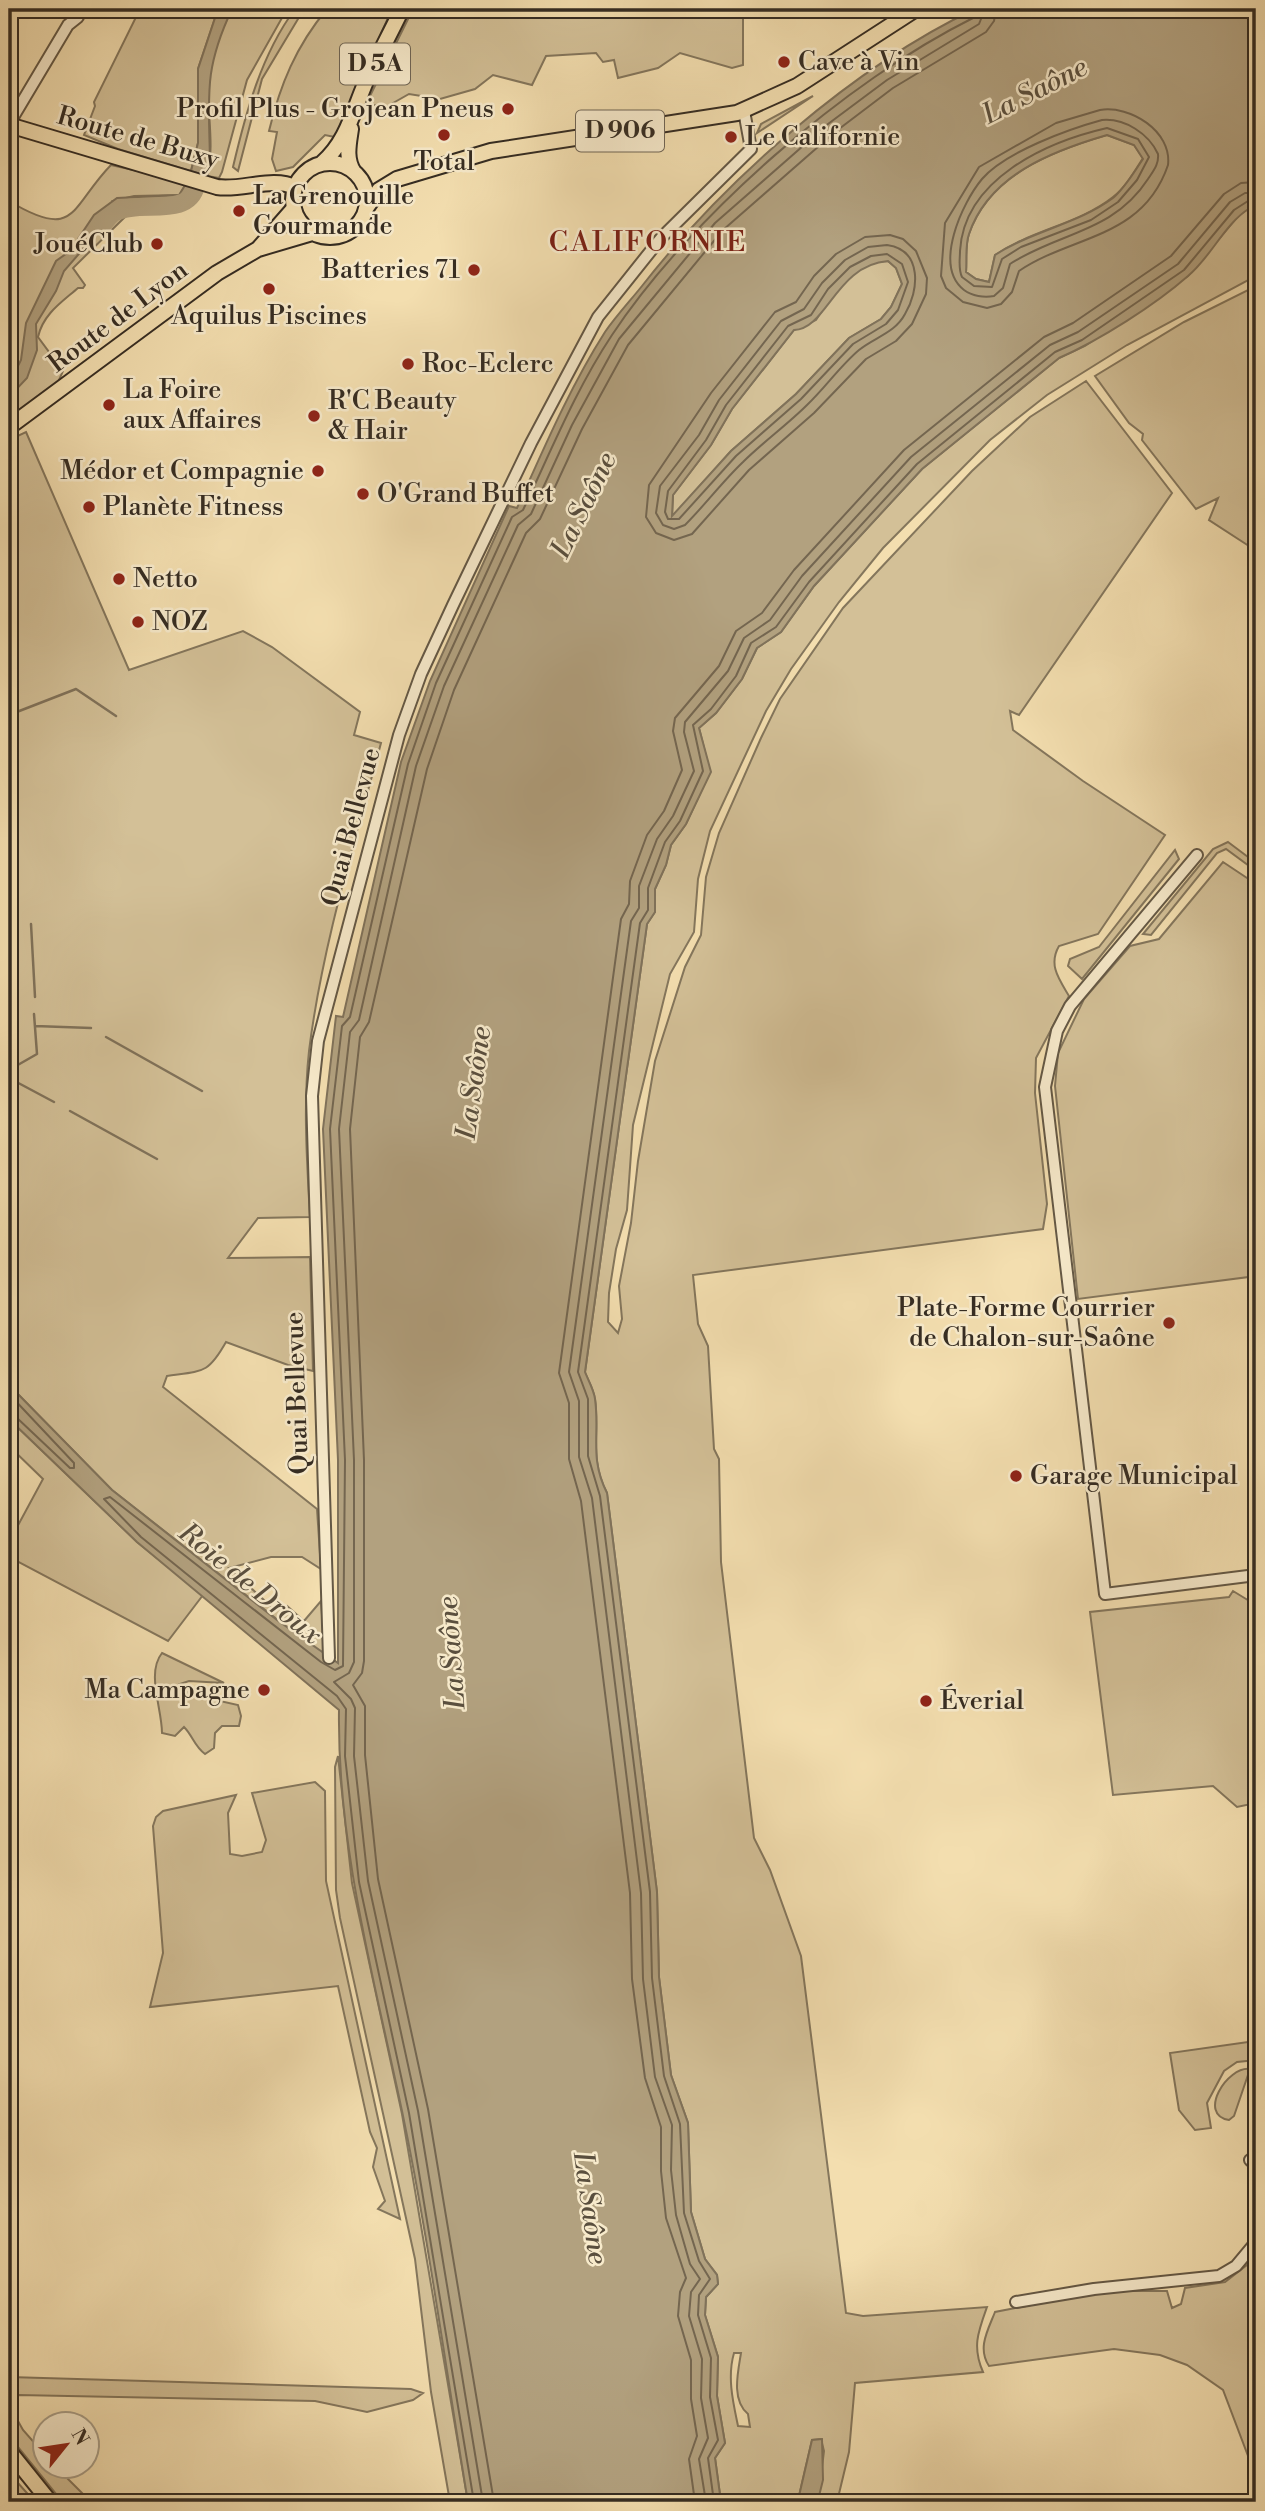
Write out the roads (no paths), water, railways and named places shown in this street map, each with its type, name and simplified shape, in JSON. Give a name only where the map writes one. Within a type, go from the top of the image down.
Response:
[{"type":"main road","name":"D 5A","points":[[322,163],[331,156],[352,121],[367,79],[402,9]]},
{"type":"main road","name":"D 906","points":[[367,207],[379,190],[397,179],[491,151],[744,111],[797,86],[916,9]]},
{"type":"main road","name":"D 5A","points":[[352,121],[348,151],[350,166],[357,174]]},
{"type":"main road","name":"Route de Buxy","points":[[9,125],[217,187],[246,188],[281,182],[295,187]]},
{"type":"main road","points":[[322,163],[345,165],[357,174],[366,191],[367,207],[363,218],[345,234],[333,237],[313,233],[301,223],[294,208],[295,187],[301,176],[322,163]]},
{"type":"main road","name":"D 906","points":[[357,174],[397,179]]},
{"type":"main road","name":"Route de Lyon","points":[[258,249],[294,208]]},
{"type":"main road","name":"Route de Lyon","points":[[9,427],[217,273],[258,249],[313,233]]},
{"type":"main road","points":[[9,2451],[50,2502]]},
{"type":"street","points":[[9,125],[68,25],[78,17]]},
{"type":"street","name":"Quai Bellevue","points":[[329,1658],[312,1096],[318,1041],[399,735],[421,674],[485,534],[587,335],[661,238],[751,149],[744,111]]},
{"type":"street","points":[[1198,855],[1090,979],[1070,1006],[1057,1031],[1045,1087],[1105,1594],[1256,1575]]},
{"type":"street","points":[[1016,2302],[1094,2289],[1219,2276],[1236,2266],[1256,2242]]},
{"type":"water","points":[[218,9],[232,9],[212,67],[209,101],[210,162],[207,176],[191,171],[198,143],[198,69]]},
{"type":"water","name":"La Saône","points":[[975,9],[1256,9],[1256,211],[1250,208],[1241,215],[1196,268],[1175,287],[1109,332],[1059,358],[922,469],[814,586],[781,632],[757,648],[742,679],[716,713],[699,728],[711,772],[686,824],[671,845],[666,865],[655,889],[655,912],[647,924],[585,1372],[595,1399],[598,1468],[607,1493],[657,1892],[659,1977],[671,2075],[688,2123],[691,2212],[705,2259],[717,2275],[718,2284],[706,2297],[705,2315],[718,2357],[717,2396],[725,2443],[715,2458],[721,2502],[468,2502],[412,2160],[359,1912],[344,1811],[339,1710],[137,1542],[9,1419],[9,1385],[112,1490],[277,1620],[338,1663],[338,1460],[323,1129],[336,1016],[343,1017],[401,762],[430,681],[509,506],[517,508],[569,396],[592,353],[614,320],[675,246],[752,167],[838,94],[929,33]],"holes":[[[1107,135],[1134,145],[1143,159],[1113,198],[1085,214],[995,255],[989,282],[976,279],[966,272],[969,234],[978,213],[991,196],[1025,168],[1044,158]],[[888,261],[896,268],[902,284],[891,307],[881,319],[849,338],[796,394],[731,451],[672,516],[673,495],[711,445],[732,409],[794,330],[805,327],[815,319],[856,273],[870,265]]]},
{"type":"water","points":[[187,182],[201,186],[194,201],[127,208],[111,217],[64,271],[56,291],[36,324],[37,350],[27,378],[9,397],[9,384],[21,360],[26,323],[56,261],[70,251],[94,215],[117,198],[179,195]]},
{"type":"water","points":[[822,2439],[823,2480],[818,2500],[804,2502],[799,2496],[812,2440]]},
{"type":"waterway","points":[[103,224],[114,213],[126,209],[183,202],[191,196],[196,186]]},
{"type":"waterway","points":[[9,715],[76,689],[116,716]]},
{"type":"waterway","points":[[31,924],[35,997]]},
{"type":"waterway","points":[[9,1070],[37,1054],[34,1014]]},
{"type":"waterway","points":[[35,1026],[91,1028]]},
{"type":"waterway","points":[[106,1037],[202,1091]]},
{"type":"waterway","points":[[9,1078],[54,1102]]},
{"type":"waterway","points":[[70,1111],[157,1159]]},
{"type":"place","name":"Cave à Vin","points":[[784,62]]},
{"type":"place","name":"Profil Plus - Grojean Pneus","points":[[508,109]]},
{"type":"place","name":"Total","points":[[444,135]]},
{"type":"place","name":"Le Californie","points":[[731,137]]},
{"type":"place","name":"La Grenouille Gourmande","points":[[239,211]]},
{"type":"place","name":"JouéClub","points":[[157,244]]},
{"type":"place","name":"Batteries 71","points":[[474,270]]},
{"type":"place","name":"Aquilus Piscines","points":[[269,289]]},
{"type":"place","name":"Roc-Eclerc","points":[[408,364]]},
{"type":"place","name":"La Foire aux Affaires","points":[[109,405]]},
{"type":"place","name":"R'C Beauty & Hair","points":[[314,416]]},
{"type":"place","name":"Médor et Compagnie","points":[[318,471]]},
{"type":"place","name":"O'Grand Buffet","points":[[363,494]]},
{"type":"place","name":"Planète Fitness","points":[[89,507]]},
{"type":"place","name":"Netto","points":[[119,579]]},
{"type":"place","name":"NOZ","points":[[138,622]]},
{"type":"place","name":"Plate-Forme Courrier de Chalon-sur-Saône","points":[[1169,1323]]},
{"type":"place","name":"Garage Municipal","points":[[1016,1476]]},
{"type":"place","name":"Ma Campagne","points":[[264,1690]]},
{"type":"place","name":"Éverial","points":[[926,1701]]},
{"type":"district","name":"CALIFORNIE","points":[[648,242]]},
{"type":"water label","name":"Roie de Droux","points":[[250,1584]]}]
